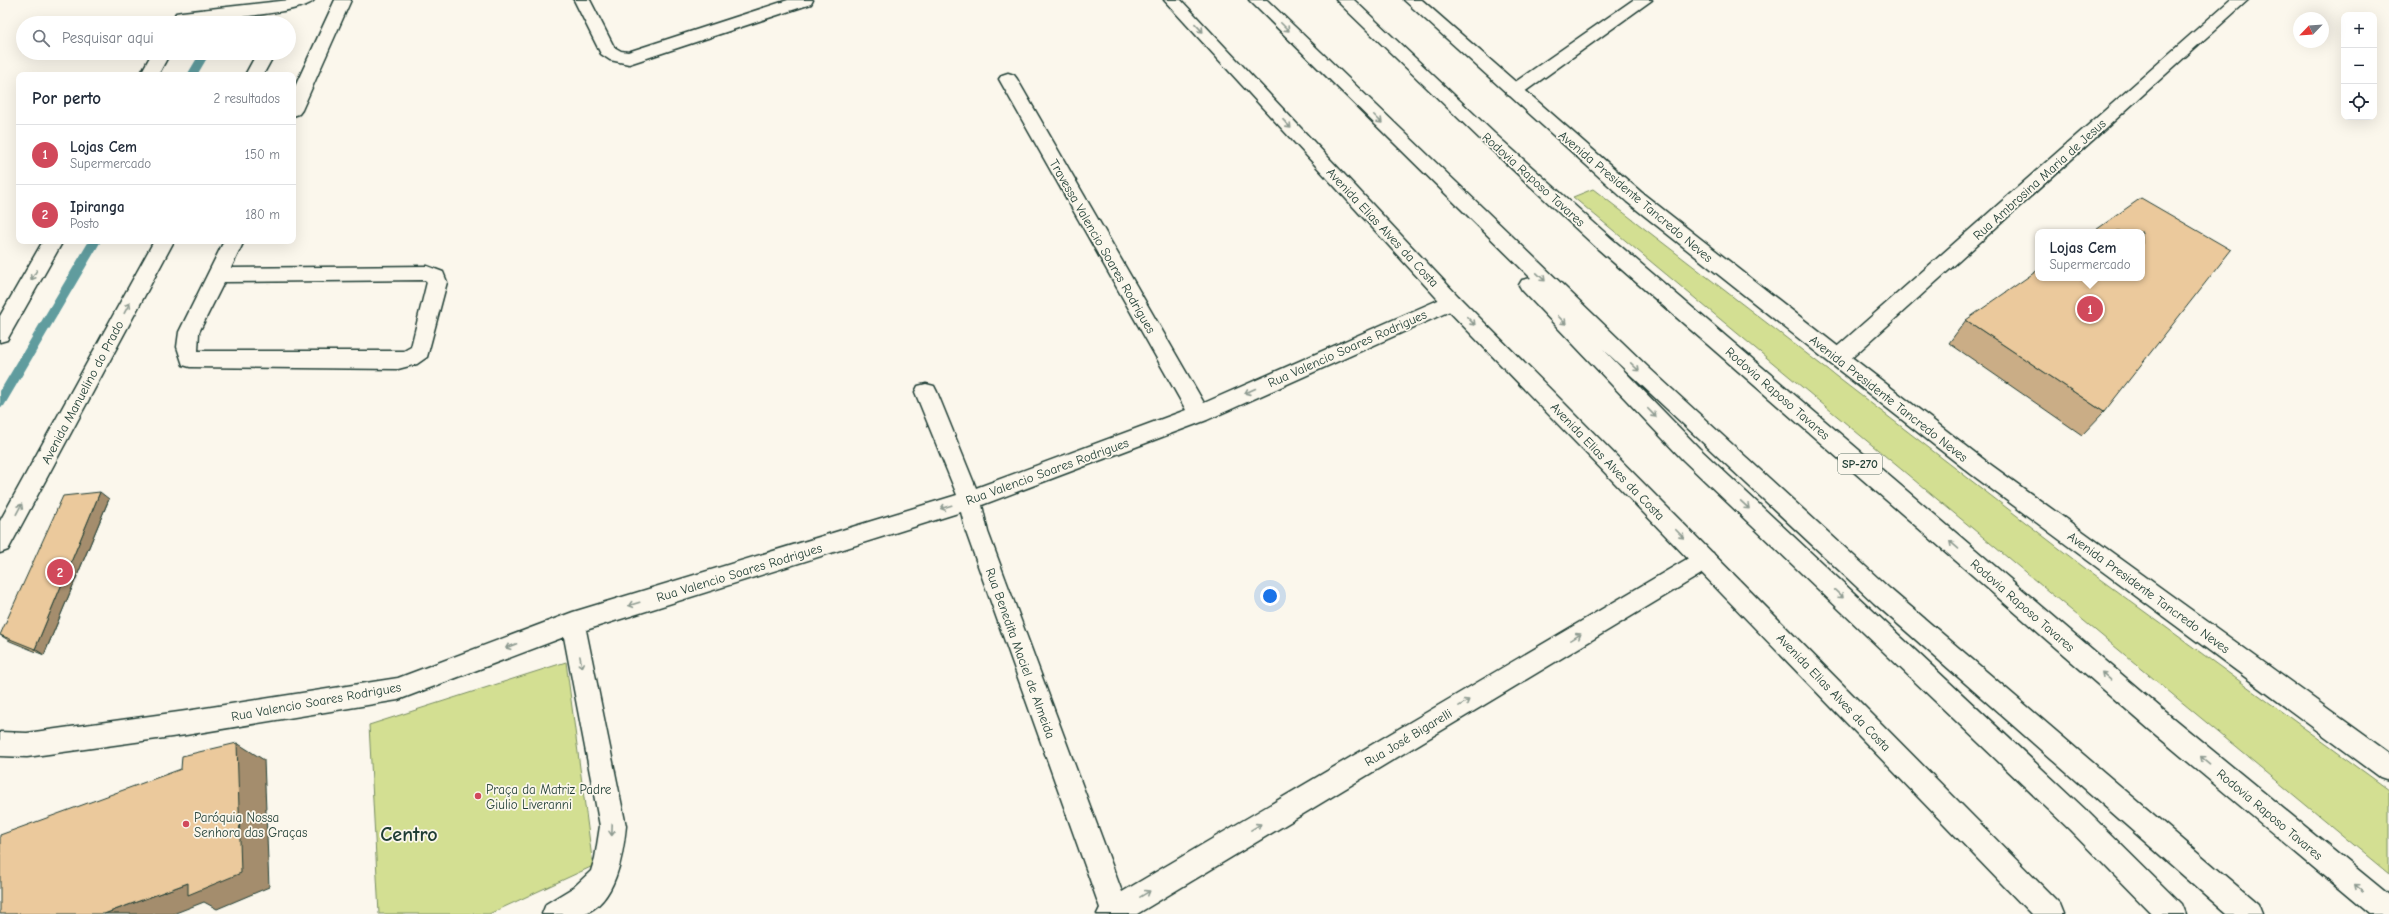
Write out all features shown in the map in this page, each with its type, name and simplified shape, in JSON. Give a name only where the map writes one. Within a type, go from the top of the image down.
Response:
[{"type":"main road","points":[[183,16],[193,0]]},
{"type":"main road","points":[[296,103],[343,0]]},
{"type":"main road","points":[[582,0],[607,50],[616,56],[629,58],[805,0]]},
{"type":"main road","name":"Avenida Elias Alves da Costa","points":[[1172,0],[1452,302],[2050,914]]},
{"type":"main road","points":[[1257,0],[1642,374],[1882,596],[2248,914]]},
{"type":"main road","name":"Rodovia Raposo Tavares","points":[[1344,0],[1488,137],[1605,244],[2154,717],[2389,912]]},
{"type":"main road","name":"Avenida Presidente Tancredo Neves","points":[[1412,0],[1634,198],[1979,468],[2389,768]]},
{"type":"main road","points":[[1514,90],[1644,0]]},
{"type":"main road","name":"Rua Ambrosina Maria de Jesus","points":[[1838,358],[2240,0]]},
{"type":"main road","points":[[206,16],[298,2]]},
{"type":"main road","points":[[287,16],[298,2]]},
{"type":"main road","points":[[151,72],[158,60]]},
{"type":"main road","points":[[256,72],[262,60]]},
{"type":"main road","name":"Travessa Valencio Soares Rodrigues","points":[[1008,79],[1199,414]]},
{"type":"main road","points":[[1415,155],[1469,223],[1691,454],[2079,821],[2171,914]]},
{"type":"main road","points":[[0,334],[51,244]]},
{"type":"main road","name":"Avenida Manuelino do Prado","points":[[0,543],[162,244]]},
{"type":"main road","points":[[218,275],[427,273],[436,277],[437,282],[420,351],[410,358],[398,361],[190,359],[187,347],[189,332],[233,244]]},
{"type":"main road","name":"Rua Valencio Soares Rodrigues","points":[[0,744],[27,745],[178,724],[398,689],[573,623],[970,500],[1199,414],[1452,302]]},
{"type":"main road","name":"Rua Benedita Maciel de Almeida","points":[[926,392],[970,500],[977,532],[1114,913]]},
{"type":"main road","name":"Rua José Bigarelli","points":[[1114,913],[1705,560]]},
{"type":"main road","points":[[556,914],[575,904],[599,885],[610,858],[613,826],[573,623]]},
{"type":"green space","points":[[1593,189],[2086,569],[2389,790],[2389,874],[1573,197]]},
{"type":"green space","name":"Praça da Matriz Padre Giulio Liveranni","points":[[566,662],[593,866],[489,914],[379,914],[369,725]]},
{"type":"building","points":[[2141,198],[2231,250],[2104,412],[1966,320],[2035,272],[2035,281],[2145,281],[2145,229],[2097,229]]},
{"type":"building","points":[[100,492],[35,649],[0,635],[63,496]]},
{"type":"building","name":"Paróquia Nossa Senhora das Graças","points":[[237,743],[241,873],[188,895],[188,883],[104,914],[0,914],[0,835],[181,769],[182,756]]},
{"type":"waterway","points":[[194,72],[201,60]]},
{"type":"waterway","points":[[0,402],[93,244]]},
{"type":"place","name":"Lojas Cem","points":[[2090,309]]},
{"type":"place","name":"Ipiranga","points":[[60,572]]},
{"type":"place","name":"Praça da Matriz Padre Giulio Liveranni","points":[[478,796]]},
{"type":"place","name":"Paróquia Nossa Senhora das Graças","points":[[186,824]]},
{"type":"district","name":"Centro","points":[[409,834]]}]
